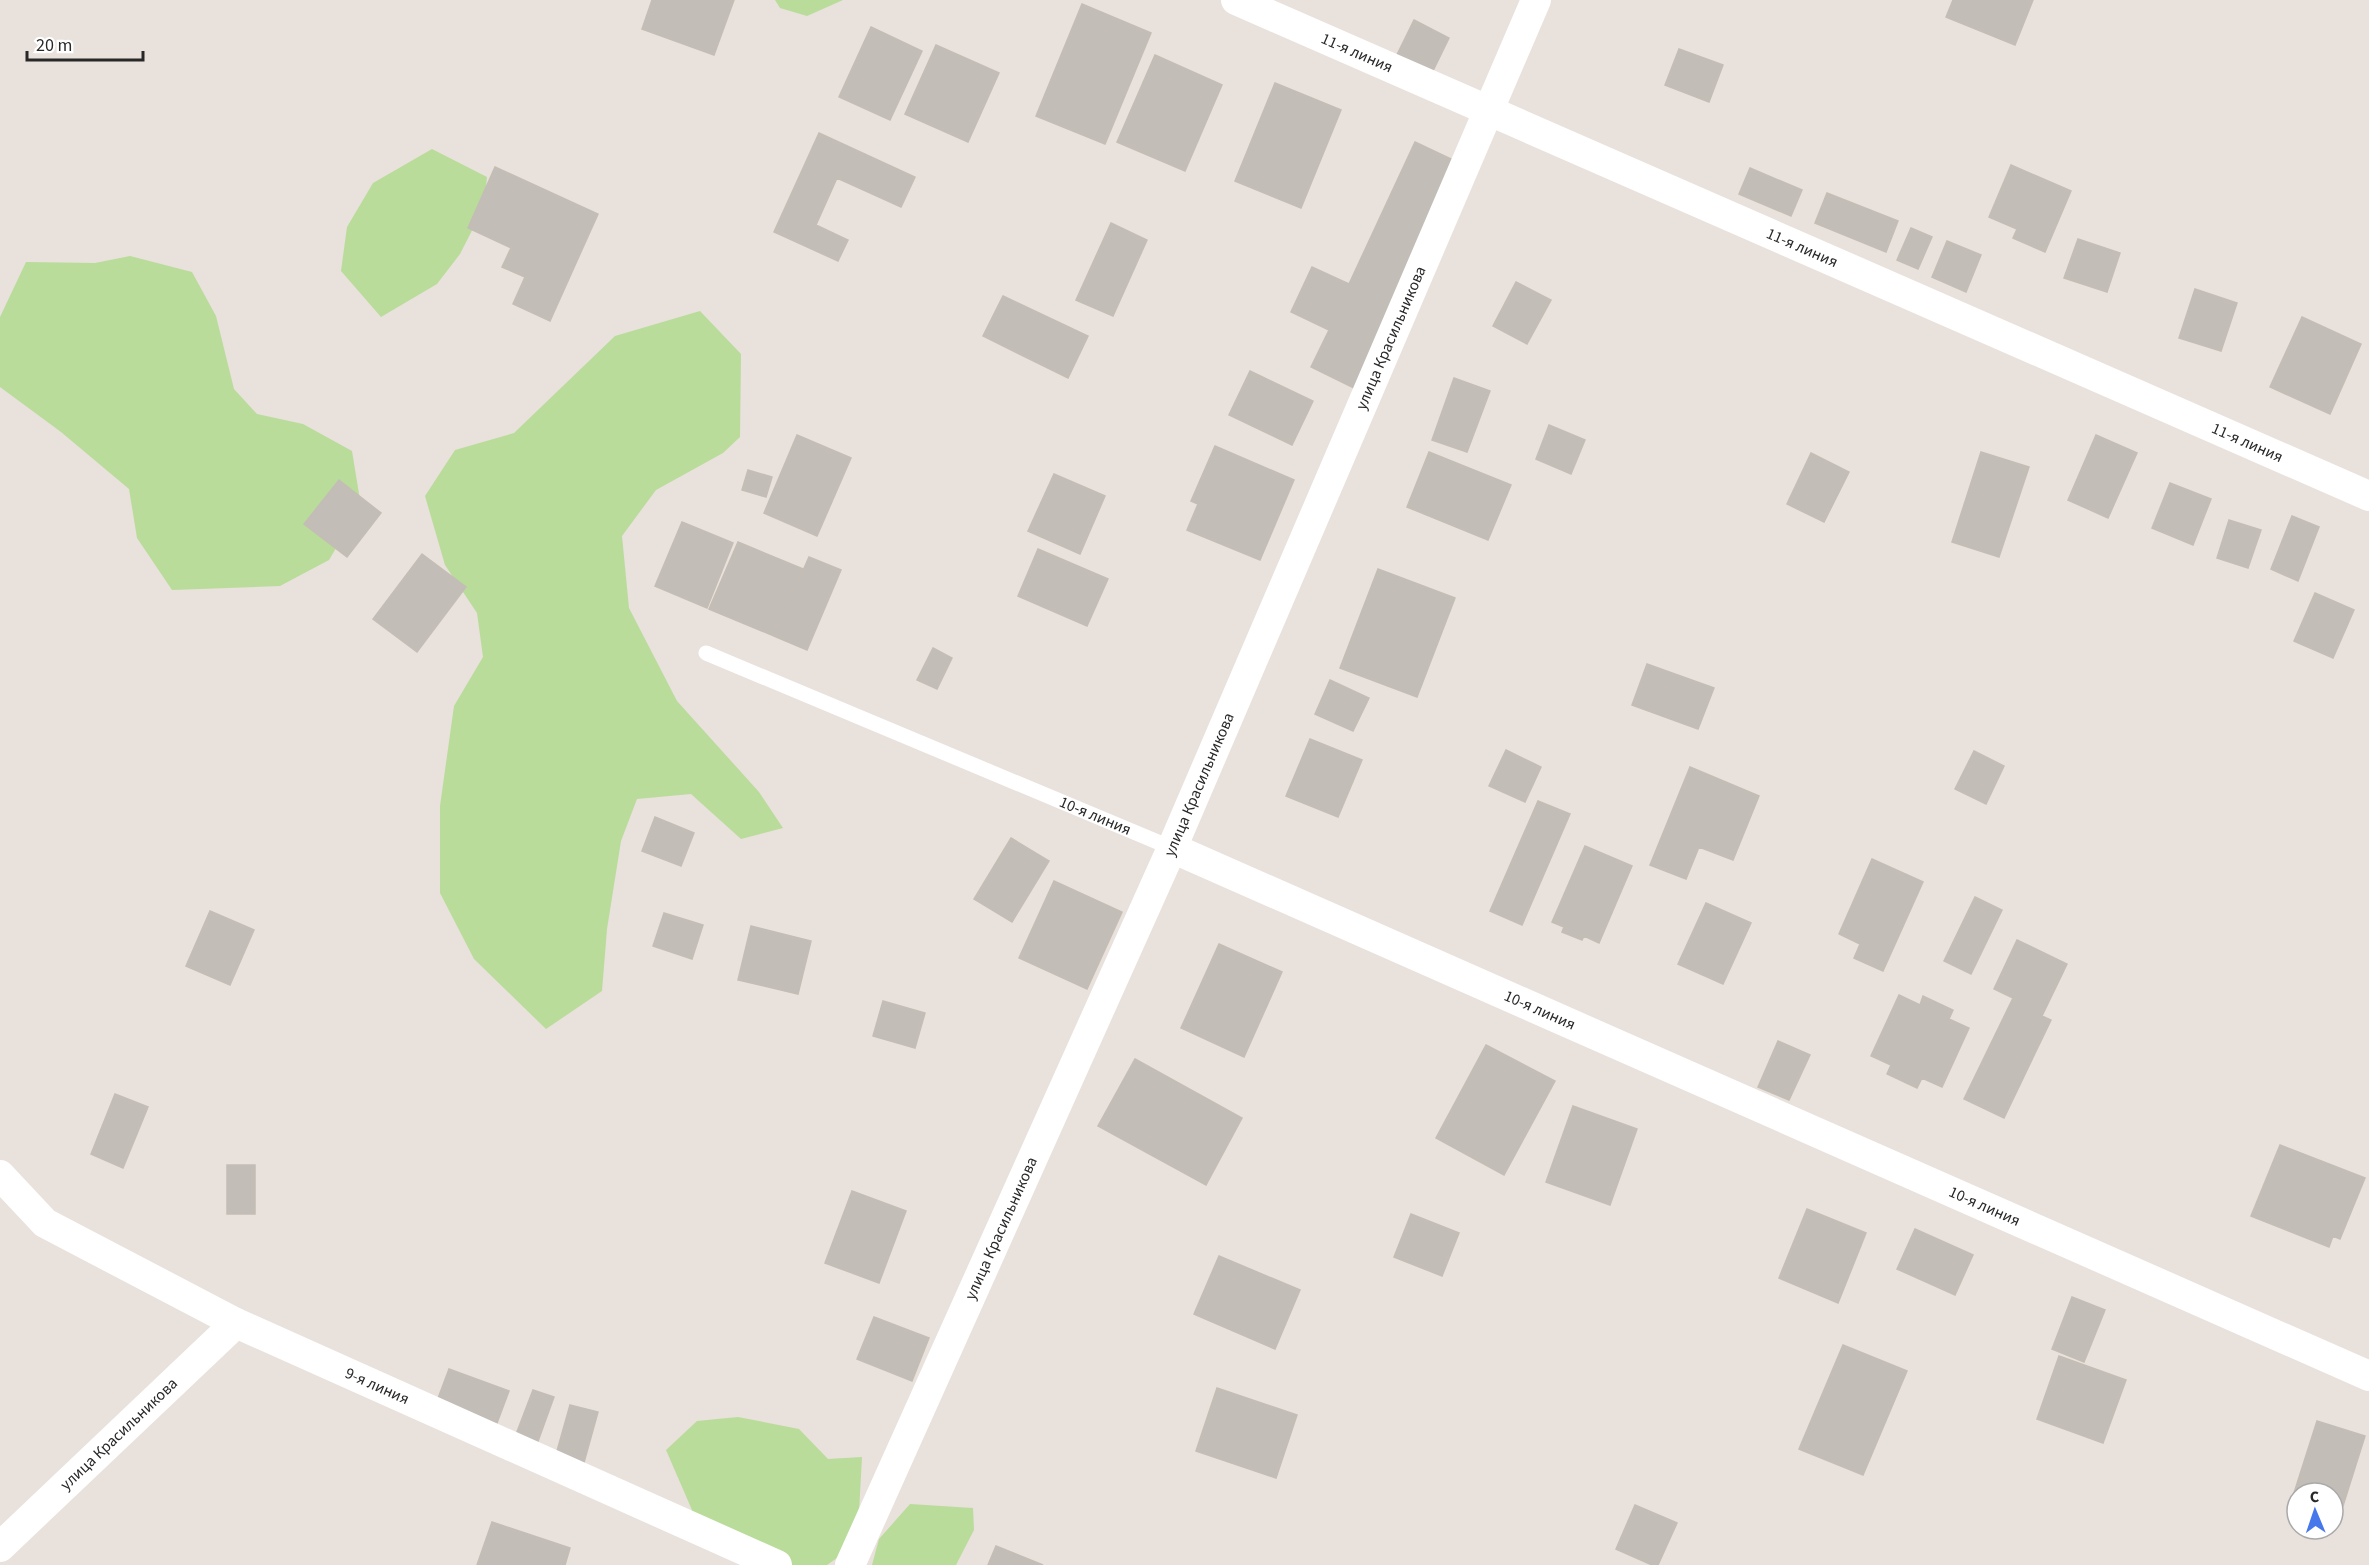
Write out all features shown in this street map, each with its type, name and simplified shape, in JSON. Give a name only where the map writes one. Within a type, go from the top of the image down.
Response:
[{"type":"street","name":"11-я линия","points":[[1236,0],[2369,496]]},
{"type":"street","name":"улица Красильникова","points":[[850,1565],[1172,848],[1536,0]]},
{"type":"street","name":"10-я линия","points":[[1172,848],[2369,1376]]},
{"type":"street","name":"9-я линия","points":[[0,1175],[45,1223],[236,1323],[777,1565]]},
{"type":"street","name":"улица Красильникова","points":[[0,1546],[236,1323]]},
{"type":"lane","name":"10-я линия","points":[[706,653],[1172,848]]},
{"type":"green space","points":[[775,0],[843,0],[807,16],[780,8]]},
{"type":"green space","points":[[432,149],[487,177],[484,207],[460,254],[437,284],[381,317],[341,271],[347,227],[373,183]]},
{"type":"green space","points":[[130,256],[192,272],[216,316],[234,389],[257,414],[303,424],[352,451],[361,506],[329,560],[280,586],[172,590],[137,538],[129,489],[61,432],[0,387],[0,317],[26,262],[95,263]]},
{"type":"green space","points":[[700,311],[741,354],[740,437],[723,453],[656,490],[622,536],[629,608],[677,701],[759,792],[783,828],[741,839],[691,794],[637,799],[621,841],[607,929],[602,991],[546,1029],[474,959],[440,893],[440,806],[454,706],[483,657],[477,613],[445,565],[425,496],[455,450],[514,433],[615,336]]},
{"type":"green space","points":[[738,1417],[799,1429],[828,1459],[862,1457],[859,1512],[844,1553],[827,1565],[776,1565],[677,1521],[692,1510],[666,1450],[697,1421]]},
{"type":"green space","points":[[910,1504],[973,1508],[974,1530],[956,1565],[872,1565],[879,1539]]},
{"type":"building","points":[[652,0],[734,0],[714,55],[642,29]]},
{"type":"building","points":[[1953,0],[2033,0],[2015,45],[1946,17]]},
{"type":"building","points":[[1082,4],[1151,33],[1105,144],[1036,116]]},
{"type":"building","points":[[1414,20],[1449,38],[1428,81],[1393,63]]},
{"type":"building","points":[[871,27],[922,51],[890,120],[839,97]]},
{"type":"building","points":[[936,45],[999,73],[968,142],[905,114]]},
{"type":"building","points":[[1679,49],[1723,65],[1709,102],[1665,85]]},
{"type":"building","points":[[1155,55],[1222,85],[1185,171],[1117,142]]},
{"type":"building","points":[[1275,83],[1341,110],[1301,208],[1235,181]]},
{"type":"building","points":[[819,133],[915,177],[901,207],[837,178],[816,225],[848,240],[838,261],[774,232]]},
{"type":"building","points":[[1415,142],[1464,165],[1358,390],[1311,367],[1329,330],[1291,312],[1312,267],[1349,284]]},
{"type":"building","points":[[2011,165],[2071,191],[2045,252],[2013,238],[2017,229],[1989,217]]},
{"type":"building","points":[[495,167],[598,214],[550,321],[513,304],[525,277],[502,267],[511,248],[468,228]]},
{"type":"building","points":[[1750,168],[1802,190],[1791,216],[1739,194]]},
{"type":"building","points":[[1827,193],[1898,221],[1886,252],[1815,223]]},
{"type":"building","points":[[1111,223],[1147,240],[1113,316],[1076,300]]},
{"type":"building","points":[[1911,228],[1932,237],[1918,269],[1897,260]]},
{"type":"building","points":[[2078,239],[2120,253],[2107,292],[2064,278]]},
{"type":"building","points":[[1947,241],[1981,255],[1966,292],[1932,277]]},
{"type":"building","points":[[1516,282],[1551,300],[1527,344],[1493,326]]},
{"type":"building","points":[[2195,289],[2237,303],[2221,351],[2179,338]]},
{"type":"building","points":[[1003,296],[1088,336],[1068,378],[983,336]]},
{"type":"building","points":[[2302,317],[2361,344],[2330,414],[2270,387]]},
{"type":"building","points":[[1250,371],[1313,401],[1292,445],[1229,415]]},
{"type":"building","points":[[1454,378],[1490,391],[1467,452],[1432,440]]},
{"type":"building","points":[[1549,425],[1585,440],[1571,474],[1536,459]]},
{"type":"building","points":[[797,435],[851,458],[817,536],[764,513]]},
{"type":"building","points":[[2096,435],[2137,453],[2108,518],[2068,500]]},
{"type":"building","points":[[1215,446],[1294,480],[1260,560],[1187,530],[1198,504],[1191,501]]},
{"type":"building","points":[[1429,452],[1511,485],[1488,540],[1407,507]]},
{"type":"building","points":[[1981,452],[2029,467],[1999,557],[1952,542]]},
{"type":"building","points":[[1811,453],[1849,472],[1824,522],[1787,504]]},
{"type":"building","points":[[748,470],[772,477],[766,497],[742,490]]},
{"type":"building","points":[[1054,474],[1105,496],[1080,554],[1028,531]]},
{"type":"building","points":[[339,480],[381,513],[347,557],[304,524]]},
{"type":"building","points":[[2170,483],[2211,499],[2193,545],[2152,528]]},
{"type":"building","points":[[2292,516],[2319,527],[2298,581],[2271,569]]},
{"type":"building","points":[[2229,520],[2261,530],[2248,568],[2217,558]]},
{"type":"building","points":[[682,522],[733,543],[707,608],[655,586]]},
{"type":"building","points":[[738,542],[803,569],[774,636],[709,609]]},
{"type":"building","points":[[1038,549],[1108,579],[1087,626],[1018,596]]},
{"type":"building","points":[[422,554],[466,587],[417,652],[373,619]]},
{"type":"building","points":[[809,557],[841,570],[807,650],[774,636]]},
{"type":"building","points":[[1378,569],[1455,598],[1417,697],[1340,668]]},
{"type":"building","points":[[2315,593],[2354,610],[2333,658],[2294,641]]},
{"type":"building","points":[[933,648],[952,658],[937,689],[917,680]]},
{"type":"building","points":[[1647,664],[1714,688],[1698,729],[1632,705]]},
{"type":"building","points":[[1330,680],[1369,698],[1353,731],[1315,714]]},
{"type":"building","points":[[1310,739],[1362,760],[1338,817],[1286,796]]},
{"type":"building","points":[[1506,750],[1541,767],[1525,802],[1489,786]]},
{"type":"building","points":[[1974,751],[2004,766],[1986,804],[1955,789]]},
{"type":"building","points":[[1690,767],[1759,796],[1733,860],[1699,847],[1686,879],[1650,865]]},
{"type":"building","points":[[1538,801],[1570,814],[1522,925],[1490,911]]},
{"type":"building","points":[[655,817],[694,833],[681,866],[642,851]]},
{"type":"building","points":[[1011,838],[1049,861],[1012,922],[974,899]]},
{"type":"building","points":[[1585,846],[1632,866],[1599,943],[1584,936],[1582,940],[1562,932],[1564,927],[1552,922]]},
{"type":"building","points":[[1872,859],[1923,882],[1883,971],[1854,958],[1860,944],[1839,934]]},
{"type":"building","points":[[1054,881],[1122,912],[1087,989],[1019,958]]},
{"type":"building","points":[[1975,897],[2002,910],[1971,974],[1944,961]]},
{"type":"building","points":[[1706,903],[1751,923],[1723,984],[1678,964]]},
{"type":"building","points":[[210,911],[254,930],[230,985],[186,966]]},
{"type":"building","points":[[664,913],[703,925],[692,959],[653,946]]},
{"type":"building","points":[[751,926],[811,941],[798,994],[738,980]]},
{"type":"building","points":[[2017,940],[2067,964],[2042,1016],[2051,1020],[2004,1118],[1964,1099],[2013,998],[1994,989]]},
{"type":"building","points":[[1219,944],[1282,972],[1244,1057],[1181,1028]]},
{"type":"building","points":[[1899,995],[1920,1005],[1923,996],[1953,1010],[1949,1019],[1969,1028],[1942,1087],[1922,1078],[1917,1088],[1887,1074],[1891,1065],[1871,1056]]},
{"type":"building","points":[[883,1001],[925,1013],[915,1048],[873,1036]]},
{"type":"building","points":[[1778,1041],[1810,1055],[1789,1100],[1758,1087]]},
{"type":"building","points":[[1486,1045],[1555,1081],[1504,1175],[1436,1138]]},
{"type":"building","points":[[1135,1059],[1242,1118],[1206,1185],[1098,1126]]},
{"type":"building","points":[[115,1094],[148,1107],[123,1168],[91,1154]]},
{"type":"building","points":[[1573,1106],[1637,1129],[1610,1205],[1546,1182]]},
{"type":"building","points":[[2280,1145],[2365,1178],[2340,1239],[2333,1236],[2329,1247],[2251,1216]]},
{"type":"building","points":[[227,1165],[255,1165],[255,1214],[227,1214]]},
{"type":"building","points":[[852,1191],[906,1211],[879,1283],[825,1263]]},
{"type":"building","points":[[1807,1209],[1866,1233],[1838,1303],[1779,1278]]},
{"type":"building","points":[[1411,1214],[1459,1233],[1442,1276],[1394,1257]]},
{"type":"building","points":[[1915,1229],[1973,1255],[1955,1295],[1897,1269]]},
{"type":"building","points":[[1219,1256],[1300,1290],[1275,1349],[1194,1314]]},
{"type":"building","points":[[2072,1297],[2105,1310],[2084,1362],[2052,1349]]},
{"type":"building","points":[[874,1317],[929,1338],[912,1381],[857,1359]]},
{"type":"building","points":[[1843,1345],[1907,1371],[1863,1475],[1799,1449]]},
{"type":"building","points":[[2059,1356],[2126,1380],[2103,1443],[2037,1419]]},
{"type":"building","points":[[449,1369],[509,1391],[497,1423],[437,1401]]},
{"type":"building","points":[[1217,1388],[1297,1415],[1276,1478],[1196,1451]]},
{"type":"building","points":[[533,1390],[554,1397],[537,1444],[515,1437]]},
{"type":"building","points":[[570,1405],[598,1412],[583,1466],[555,1458]]},
{"type":"building","points":[[2317,1421],[2365,1436],[2345,1499],[2345,1481],[2298,1481]]},
{"type":"building","points":[[1635,1505],[1677,1523],[1658,1565],[1652,1565],[1616,1549]]},
{"type":"building","points":[[492,1522],[570,1548],[565,1565],[477,1565]]},
{"type":"building","points":[[996,1546],[1043,1565],[988,1565]]}]
